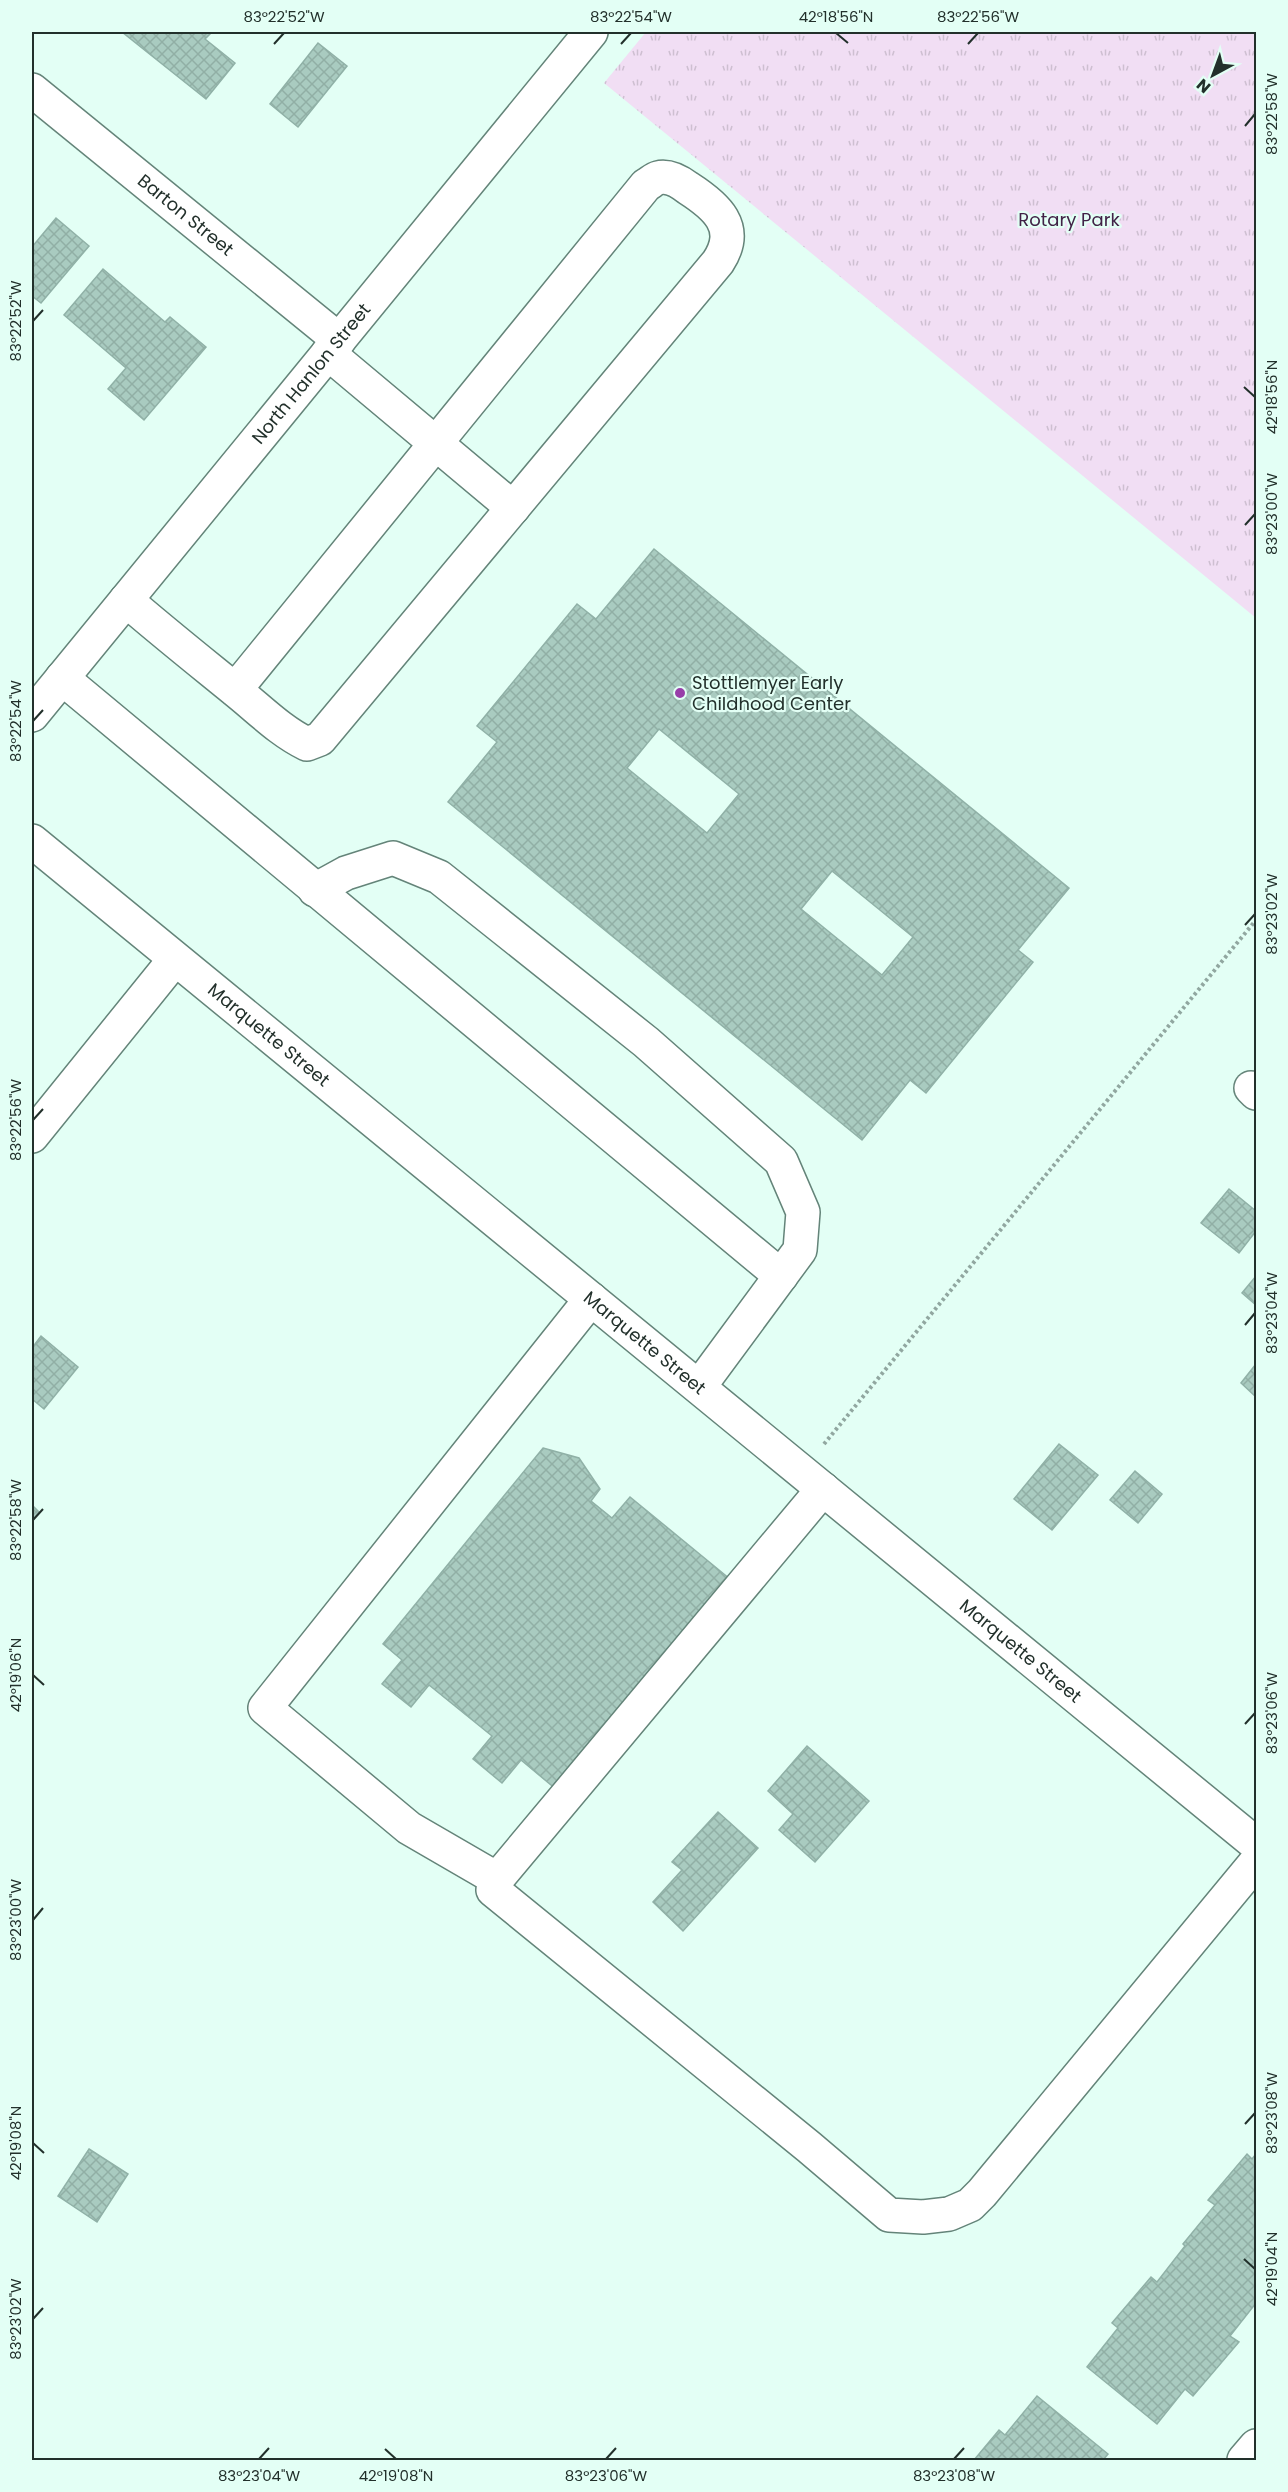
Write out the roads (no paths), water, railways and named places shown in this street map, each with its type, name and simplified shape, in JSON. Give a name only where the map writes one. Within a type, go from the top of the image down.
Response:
[{"type":"street","name":"North Hanlon Street","points":[[32,715],[591,32]]},
{"type":"street","name":"Barton Street","points":[[32,90],[334,346],[436,442],[513,508]]},
{"type":"street","points":[[126,600],[235,690],[292,736],[307,744],[320,739],[718,262],[724,253],[728,238],[725,223],[712,203],[676,179],[660,177],[646,185],[235,690]]},
{"type":"street","points":[[62,678],[782,1276]]},
{"type":"street","name":"Marquette Street","points":[[32,841],[1257,1844]]},
{"type":"street","points":[[315,890],[346,873],[393,858],[440,877],[646,1042],[780,1161],[803,1212],[800,1250],[699,1387]]},
{"type":"street","points":[[32,1136],[175,959]]},
{"type":"street","points":[[497,1879],[409,1828],[265,1708],[591,1299]]},
{"type":"street","points":[[823,1489],[497,1879],[494,1890],[890,2216],[923,2217],[949,2214],[970,2205],[982,2193],[1257,1862]]},
{"type":"street","points":[[1244,2460],[1257,2446]]},
{"type":"place","name":"Stottlemyer Early Childhood Center","points":[[680,693]]},
{"type":"park label","name":"Rotary Park","points":[[1069,220]]}]
